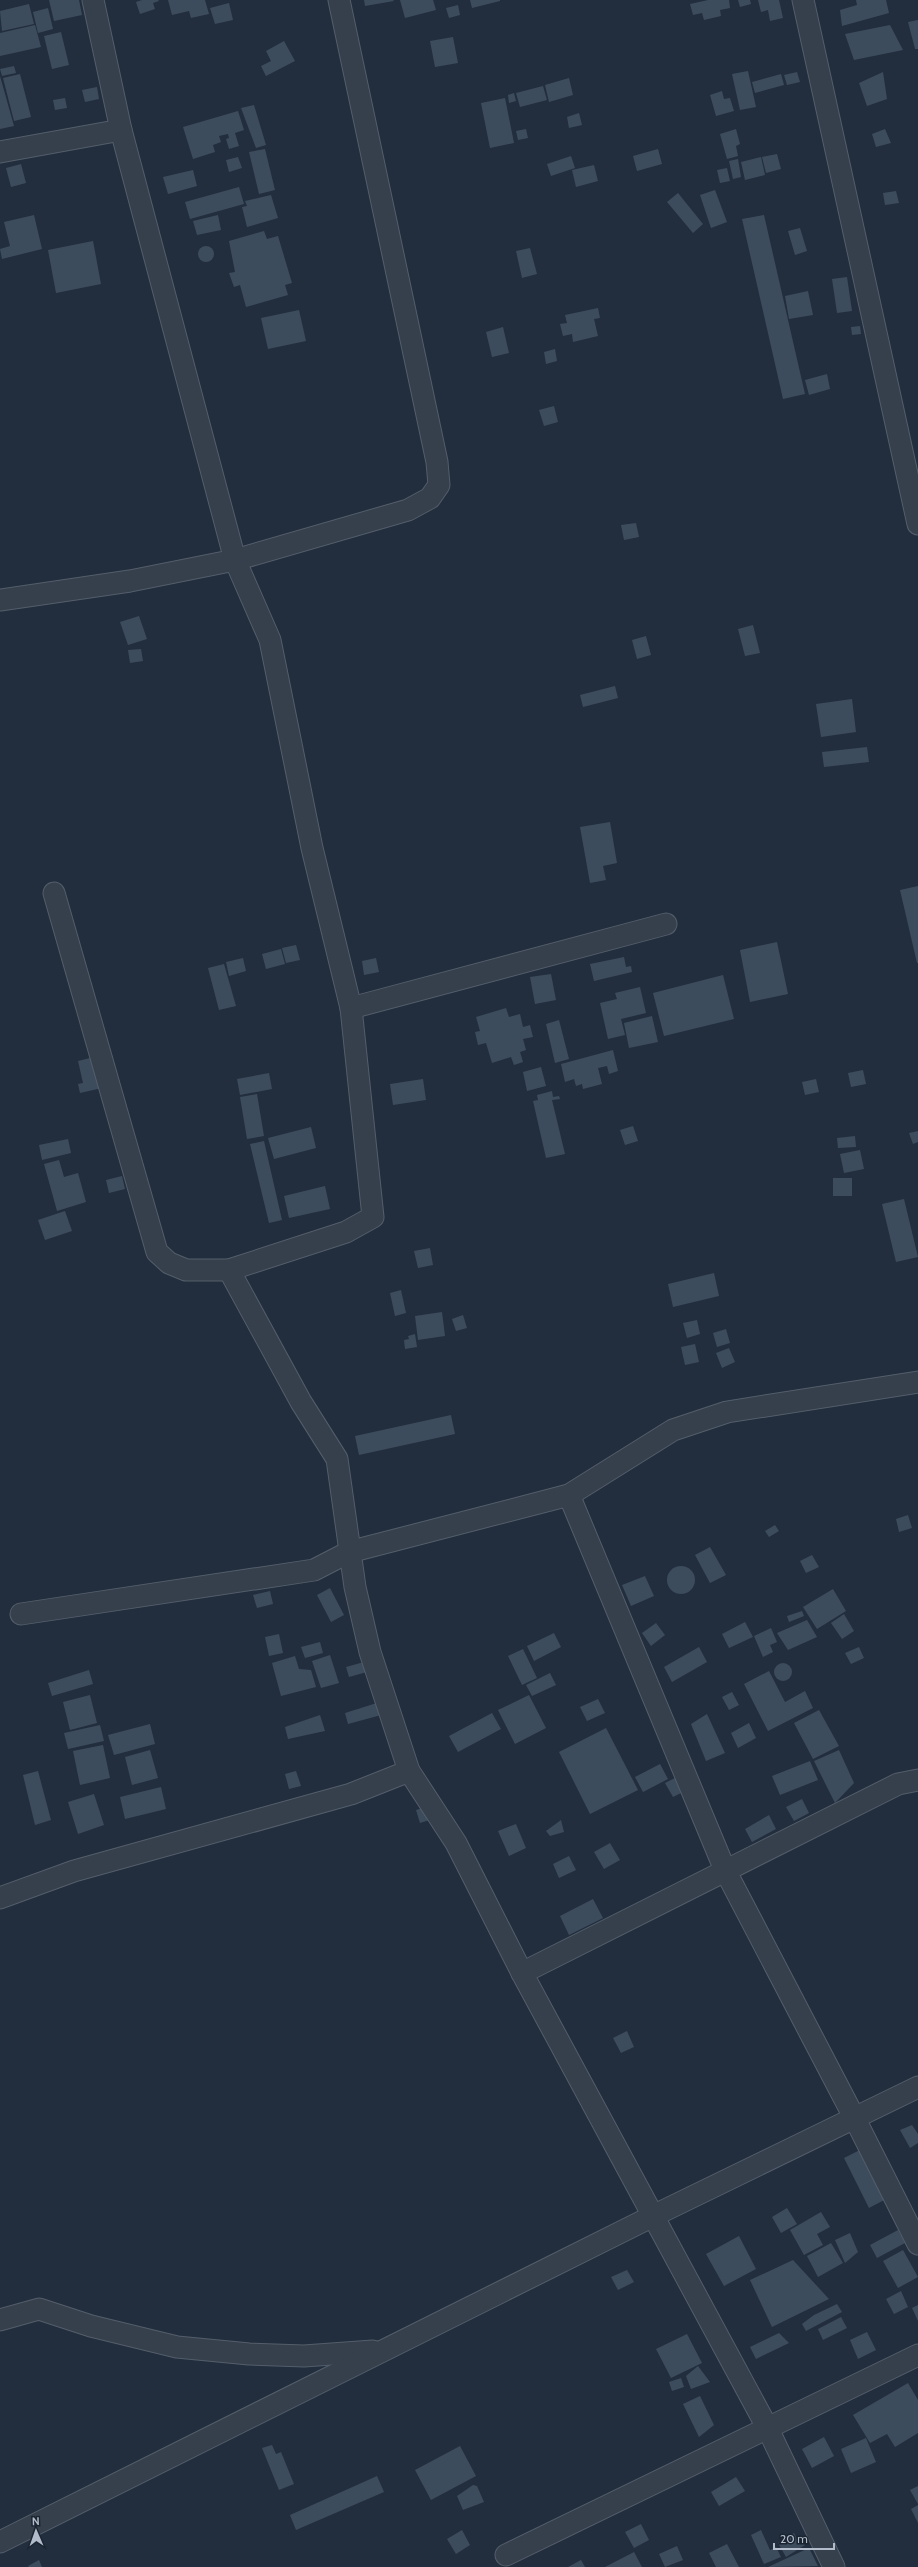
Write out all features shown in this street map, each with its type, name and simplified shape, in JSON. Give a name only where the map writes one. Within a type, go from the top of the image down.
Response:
[{"type":"street","points":[[54,893],[157,1252],[170,1263],[186,1270],[229,1270],[346,1232],[373,1217],[351,1008],[312,848],[270,640],[235,560],[122,130],[93,0]]},
{"type":"street","points":[[0,600],[130,581],[235,560],[408,510],[430,498],[439,485],[437,462],[339,0]]},
{"type":"street","points":[[803,0],[918,524]]},
{"type":"street","points":[[0,152],[122,130]]},
{"type":"street","points":[[351,1008],[666,924]]},
{"type":"street","points":[[229,1270],[301,1402],[336,1459],[349,1552],[370,1652],[409,1771],[456,1843],[522,1973],[767,2427],[834,2567]]},
{"type":"street","points":[[21,1614],[314,1570],[349,1552],[569,1494],[672,1430],[727,1412],[918,1382]]},
{"type":"street","points":[[569,1494],[725,1870],[855,2119],[918,2244]]},
{"type":"street","points":[[0,1898],[74,1871],[351,1794],[409,1771]]},
{"type":"street","points":[[522,1973],[898,1784],[918,1780]]},
{"type":"street","points":[[0,2542],[653,2216],[918,2087]]},
{"type":"street","points":[[0,2320],[39,2309],[91,2326],[177,2347],[249,2354],[304,2356],[384,2350]]},
{"type":"street","points":[[506,2556],[767,2427],[918,2355]]},
{"type":"building","points":[[49,0],[79,0],[82,15],[54,21]]},
{"type":"building","points":[[142,0],[159,1],[153,3],[155,9],[140,14],[136,2]]},
{"type":"building","points":[[168,0],[205,0],[209,14],[191,18],[189,11],[172,15]]},
{"type":"building","points":[[364,0],[393,0],[394,1],[365,6]]},
{"type":"building","points":[[400,0],[433,0],[436,10],[405,18]]},
{"type":"building","points":[[470,0],[500,0],[500,1],[472,8]]},
{"type":"building","points":[[708,0],[729,0],[730,8],[720,10],[721,16],[704,20],[702,13],[693,15],[690,4]]},
{"type":"building","points":[[738,0],[750,0],[751,4],[740,7]]},
{"type":"building","points":[[758,0],[779,0],[783,18],[770,21],[768,10],[761,12]]},
{"type":"building","points":[[856,0],[886,0],[889,13],[842,26],[840,10],[857,5]]},
{"type":"building","points":[[229,3],[233,20],[215,24],[210,8]]},
{"type":"building","points":[[29,4],[34,24],[2,31],[0,11]]},
{"type":"building","points":[[458,5],[460,15],[449,18],[446,8]]},
{"type":"building","points":[[48,8],[53,29],[38,33],[33,12]]},
{"type":"building","points":[[918,20],[918,49],[915,49],[908,22]]},
{"type":"building","points":[[35,25],[41,47],[0,56],[0,33]]},
{"type":"building","points":[[890,25],[903,50],[854,60],[845,34]]},
{"type":"building","points":[[61,32],[69,65],[52,69],[44,36]]},
{"type":"building","points":[[453,37],[458,63],[435,67],[430,41]]},
{"type":"building","points":[[284,41],[295,61],[266,76],[261,66],[271,61],[266,51]]},
{"type":"building","points":[[14,66],[16,73],[2,76],[0,69]]},
{"type":"building","points":[[748,71],[756,107],[740,110],[732,74]]},
{"type":"building","points":[[797,72],[800,82],[787,85],[784,75]]},
{"type":"building","points":[[883,72],[887,99],[867,106],[859,83]]},
{"type":"building","points":[[20,74],[31,117],[14,121],[3,78]]},
{"type":"building","points":[[781,74],[784,85],[755,93],[752,82]]},
{"type":"building","points":[[0,76],[14,126],[0,129]]},
{"type":"building","points":[[569,78],[573,95],[549,102],[545,85]]},
{"type":"building","points":[[543,86],[547,100],[520,107],[516,93]]},
{"type":"building","points":[[97,87],[99,99],[85,102],[82,90]]},
{"type":"building","points":[[722,91],[724,99],[730,98],[734,111],[716,116],[710,95]]},
{"type":"building","points":[[514,93],[516,101],[509,103],[508,95]]},
{"type":"building","points":[[65,98],[67,108],[55,110],[53,100]]},
{"type":"building","points":[[505,98],[514,143],[490,148],[481,103]]},
{"type":"building","points":[[254,105],[266,145],[256,148],[241,108]]},
{"type":"building","points":[[238,111],[244,130],[235,133],[239,146],[229,149],[226,139],[229,138],[228,134],[219,136],[221,142],[213,145],[215,152],[193,159],[183,127]]},
{"type":"building","points":[[579,113],[582,125],[569,128],[567,117]]},
{"type":"building","points":[[526,129],[528,138],[518,140],[516,131]]},
{"type":"building","points":[[736,129],[740,144],[736,146],[738,156],[727,159],[720,134]]},
{"type":"building","points":[[885,129],[891,143],[876,147],[872,134]]},
{"type":"building","points":[[265,149],[275,190],[259,194],[249,152]]},
{"type":"building","points":[[658,149],[662,164],[637,171],[633,156]]},
{"type":"building","points":[[777,154],[781,169],[766,173],[762,157]]},
{"type":"building","points":[[571,156],[575,168],[551,176],[547,164]]},
{"type":"building","points":[[238,157],[242,168],[229,172],[226,160]]},
{"type":"building","points":[[761,157],[765,175],[745,180],[741,162]]},
{"type":"building","points":[[738,159],[741,177],[733,179],[729,161]]},
{"type":"building","points":[[21,164],[26,183],[11,187],[6,168]]},
{"type":"building","points":[[594,165],[598,181],[576,187],[572,170]]},
{"type":"building","points":[[727,168],[730,181],[720,183],[717,170]]},
{"type":"building","points":[[193,170],[197,186],[168,194],[163,177]]},
{"type":"building","points":[[239,187],[244,204],[190,219],[185,202]]},
{"type":"building","points":[[715,190],[727,222],[711,228],[700,195]]},
{"type":"building","points":[[896,191],[899,203],[885,205],[883,193]]},
{"type":"building","points":[[678,193],[703,224],[693,233],[667,202]]},
{"type":"building","points":[[271,195],[278,218],[247,227],[242,207],[247,206],[245,201]]},
{"type":"building","points":[[34,215],[42,249],[2,259],[0,249],[10,246],[4,222]]},
{"type":"building","points":[[218,215],[221,230],[197,235],[193,221]]},
{"type":"building","points":[[764,215],[805,394],[783,399],[742,219]]},
{"type":"building","points":[[800,228],[807,251],[795,255],[788,231]]},
{"type":"building","points":[[264,231],[267,239],[278,236],[292,283],[285,285],[288,295],[246,307],[240,285],[234,287],[229,273],[235,272],[229,241]]},
{"type":"building","points":[[93,241],[101,284],[56,293],[48,250]]},
{"type":"building","points":[[206,246],[213,251],[214,254],[209,261],[206,262],[199,257],[198,254],[203,247]]},
{"type":"building","points":[[530,248],[537,274],[522,278],[516,251]]},
{"type":"building","points":[[847,277],[852,311],[837,313],[832,279]]},
{"type":"building","points":[[808,291],[813,315],[789,319],[785,296]]},
{"type":"building","points":[[598,308],[600,318],[594,319],[598,336],[573,342],[572,334],[563,336],[560,324],[567,323],[565,315]]},
{"type":"building","points":[[299,310],[306,341],[268,349],[261,318]]},
{"type":"building","points":[[860,326],[861,334],[852,335],[851,327]]},
{"type":"building","points":[[503,327],[509,353],[492,357],[486,332]]},
{"type":"building","points":[[555,349],[557,361],[546,364],[544,352]]},
{"type":"building","points":[[827,374],[830,389],[809,395],[805,380]]},
{"type":"building","points":[[554,406],[558,422],[544,426],[539,410]]},
{"type":"building","points":[[636,523],[639,537],[624,540],[621,525]]},
{"type":"building","points":[[139,616],[147,639],[128,645],[120,622]]},
{"type":"building","points":[[753,625],[760,653],[745,656],[738,629]]},
{"type":"building","points":[[646,636],[651,655],[637,659],[632,640]]},
{"type":"building","points":[[141,649],[143,661],[130,663],[128,650]]},
{"type":"building","points":[[615,686],[618,698],[583,707],[580,695]]},
{"type":"building","points":[[852,699],[856,732],[821,737],[816,704]]},
{"type":"building","points":[[867,747],[869,762],[824,767],[822,752]]},
{"type":"building","points":[[610,822],[617,863],[603,866],[606,880],[590,883],[580,827]]},
{"type":"building","points":[[918,886],[918,963],[917,963],[900,890]]},
{"type":"building","points":[[777,942],[788,994],[750,1002],[740,950]]},
{"type":"building","points":[[296,945],[300,960],[286,963],[282,948]]},
{"type":"building","points":[[281,949],[285,964],[266,969],[262,954]]},
{"type":"building","points":[[624,957],[626,967],[631,966],[632,972],[594,981],[590,964]]},
{"type":"building","points":[[243,958],[246,971],[229,976],[226,962]]},
{"type":"building","points":[[376,958],[379,972],[364,975],[362,961]]},
{"type":"building","points":[[224,964],[236,1006],[219,1010],[208,968]]},
{"type":"building","points":[[551,974],[556,1000],[535,1004],[530,977]]},
{"type":"building","points":[[723,975],[734,1019],[664,1036],[653,993]]},
{"type":"building","points":[[640,987],[646,1013],[621,1019],[625,1035],[608,1039],[600,1003],[617,999],[615,993]]},
{"type":"building","points":[[506,1008],[509,1017],[520,1014],[523,1027],[530,1025],[533,1037],[523,1039],[526,1050],[520,1052],[523,1062],[514,1065],[511,1057],[492,1063],[486,1043],[478,1045],[475,1032],[480,1031],[476,1017]]},
{"type":"building","points":[[652,1016],[658,1042],[629,1048],[624,1023]]},
{"type":"building","points":[[559,1020],[569,1059],[555,1063],[546,1024]]},
{"type":"building","points":[[613,1050],[618,1071],[609,1074],[607,1066],[598,1068],[602,1084],[583,1089],[582,1084],[576,1086],[574,1079],[565,1082],[561,1064]]},
{"type":"building","points":[[94,1057],[102,1088],[80,1093],[78,1084],[83,1083],[78,1061]]},
{"type":"building","points":[[541,1067],[546,1086],[527,1091],[523,1072]]},
{"type":"building","points":[[863,1070],[866,1084],[851,1087],[848,1073]]},
{"type":"building","points":[[269,1073],[272,1089],[240,1095],[237,1079]]},
{"type":"building","points":[[423,1079],[426,1100],[393,1105],[390,1084]]},
{"type":"building","points":[[816,1079],[819,1092],[805,1095],[802,1082]]},
{"type":"building","points":[[552,1091],[553,1097],[559,1096],[560,1099],[552,1100],[565,1154],[546,1158],[533,1101],[538,1100],[537,1095]]},
{"type":"building","points":[[257,1094],[264,1136],[247,1139],[240,1097]]},
{"type":"building","points":[[633,1126],[638,1141],[625,1145],[620,1130]]},
{"type":"building","points":[[311,1127],[316,1148],[274,1159],[268,1138]]},
{"type":"building","points":[[918,1131],[918,1142],[913,1144],[909,1133]]},
{"type":"building","points":[[855,1136],[856,1147],[838,1148],[837,1138]]},
{"type":"building","points":[[68,1139],[71,1153],[42,1160],[39,1145]]},
{"type":"building","points":[[264,1141],[282,1220],[269,1223],[250,1144]]},
{"type":"building","points":[[860,1150],[864,1169],[844,1173],[840,1154]]},
{"type":"building","points":[[59,1160],[64,1177],[78,1173],[86,1202],[57,1211],[44,1164]]},
{"type":"building","points":[[122,1176],[125,1189],[109,1193],[106,1180]]},
{"type":"building","points":[[833,1178],[852,1178],[852,1196],[833,1196]]},
{"type":"building","points":[[325,1186],[330,1209],[289,1218],[284,1196]]},
{"type":"building","points":[[904,1199],[918,1257],[896,1262],[882,1204]]},
{"type":"building","points":[[65,1211],[72,1231],[45,1240],[38,1220]]},
{"type":"building","points":[[430,1248],[433,1265],[418,1268],[414,1251]]},
{"type":"building","points":[[714,1273],[719,1296],[673,1307],[668,1284]]},
{"type":"building","points":[[401,1290],[406,1313],[395,1316],[390,1293]]},
{"type":"building","points":[[442,1312],[445,1336],[418,1340],[415,1316]]},
{"type":"building","points":[[463,1315],[467,1328],[456,1331],[452,1319]]},
{"type":"building","points":[[697,1320],[700,1334],[687,1338],[683,1323]]},
{"type":"building","points":[[726,1329],[730,1343],[717,1347],[713,1333]]},
{"type":"building","points":[[415,1334],[417,1347],[405,1349],[404,1340],[409,1339],[408,1336]]},
{"type":"building","points":[[695,1344],[699,1362],[685,1365],[681,1347]]},
{"type":"building","points":[[729,1348],[735,1362],[722,1368],[716,1353]]},
{"type":"building","points":[[451,1415],[455,1434],[359,1455],[355,1436]]},
{"type":"building","points":[[908,1515],[912,1528],[899,1532],[896,1519]]},
{"type":"building","points":[[775,1525],[779,1531],[769,1537],[765,1531]]},
{"type":"building","points":[[710,1547],[726,1575],[710,1583],[695,1555]]},
{"type":"building","points":[[812,1555],[819,1567],[806,1573],[800,1561]]},
{"type":"building","points":[[681,1566],[687,1567],[691,1570],[694,1574],[694,1586],[691,1590],[687,1593],[681,1594],[675,1593],[671,1590],[668,1586],[667,1580],[668,1574],[671,1570],[675,1567]]},
{"type":"building","points":[[645,1576],[654,1596],[631,1606],[622,1585]]},
{"type":"building","points":[[330,1588],[344,1615],[331,1622],[317,1595]]},
{"type":"building","points":[[833,1589],[846,1611],[817,1629],[803,1607]]},
{"type":"building","points":[[270,1591],[273,1604],[257,1608],[253,1595]]},
{"type":"building","points":[[802,1611],[804,1616],[789,1622],[787,1616]]},
{"type":"building","points":[[844,1614],[854,1631],[842,1639],[831,1623]]},
{"type":"building","points":[[807,1620],[817,1637],[788,1650],[777,1633]]},
{"type":"building","points":[[745,1622],[753,1637],[729,1648],[722,1634]]},
{"type":"building","points":[[656,1623],[665,1635],[651,1646],[642,1633]]},
{"type":"building","points":[[771,1628],[777,1642],[770,1645],[773,1652],[763,1657],[754,1636]]},
{"type":"building","points":[[554,1633],[561,1647],[534,1661],[527,1646]]},
{"type":"building","points":[[279,1634],[283,1653],[269,1656],[265,1637]]},
{"type":"building","points":[[320,1642],[323,1653],[305,1658],[301,1647]]},
{"type":"building","points":[[699,1647],[707,1662],[672,1682],[664,1667]]},
{"type":"building","points":[[859,1647],[864,1658],[851,1664],[845,1653]]},
{"type":"building","points":[[523,1649],[537,1678],[522,1685],[508,1656]]},
{"type":"building","points":[[330,1655],[339,1683],[321,1688],[312,1661]]},
{"type":"building","points":[[295,1656],[299,1669],[311,1670],[316,1687],[281,1696],[272,1663]]},
{"type":"building","points":[[364,1662],[367,1672],[349,1677],[346,1667]]},
{"type":"building","points":[[783,1663],[789,1666],[792,1672],[789,1678],[783,1681],[777,1678],[774,1672],[777,1666]]},
{"type":"building","points":[[89,1670],[93,1684],[52,1696],[48,1683]]},
{"type":"building","points":[[769,1671],[785,1702],[805,1691],[813,1708],[768,1731],[744,1684]]},
{"type":"building","points":[[550,1673],[556,1685],[532,1696],[526,1685]]},
{"type":"building","points":[[732,1692],[739,1705],[729,1710],[722,1697]]},
{"type":"building","points":[[90,1695],[97,1723],[70,1730],[63,1702]]},
{"type":"building","points":[[529,1695],[546,1728],[515,1744],[498,1710]]},
{"type":"building","points":[[598,1699],[605,1713],[587,1721],[580,1707]]},
{"type":"building","points":[[380,1702],[385,1714],[348,1724],[345,1713]]},
{"type":"building","points":[[819,1710],[839,1746],[813,1759],[794,1723]]},
{"type":"building","points":[[492,1713],[501,1729],[458,1752],[449,1736]]},
{"type":"building","points":[[707,1714],[725,1753],[706,1761],[691,1724]]},
{"type":"building","points":[[320,1715],[325,1731],[288,1739],[285,1727]]},
{"type":"building","points":[[749,1723],[756,1738],[738,1748],[731,1733]]},
{"type":"building","points":[[150,1724],[155,1744],[114,1755],[108,1735]]},
{"type":"building","points":[[100,1725],[104,1741],[68,1749],[64,1733]]},
{"type":"building","points":[[606,1728],[638,1790],[590,1814],[559,1752]]},
{"type":"building","points":[[103,1745],[110,1778],[80,1785],[73,1751]]},
{"type":"building","points":[[150,1750],[158,1778],[132,1785],[125,1757]]},
{"type":"building","points":[[839,1750],[854,1783],[835,1803],[814,1761]]},
{"type":"building","points":[[810,1761],[818,1780],[780,1795],[772,1776]]},
{"type":"building","points":[[660,1764],[668,1779],[643,1792],[635,1777]]},
{"type":"building","points":[[38,1771],[51,1820],[35,1825],[23,1775]]},
{"type":"building","points":[[296,1771],[301,1786],[289,1789],[285,1774]]},
{"type":"building","points":[[675,1778],[683,1792],[673,1797],[665,1783]]},
{"type":"building","points":[[161,1787],[166,1809],[125,1819],[120,1797]]},
{"type":"building","points":[[94,1794],[104,1825],[78,1834],[68,1802]]},
{"type":"building","points":[[802,1799],[809,1813],[794,1821],[786,1807]]},
{"type":"building","points":[[429,1806],[433,1819],[420,1823],[416,1810]]},
{"type":"building","points":[[769,1815],[776,1829],[752,1842],[745,1829]]},
{"type":"building","points":[[561,1820],[564,1832],[550,1836],[546,1831]]},
{"type":"building","points":[[516,1824],[526,1848],[509,1856],[498,1831]]},
{"type":"building","points":[[610,1843],[620,1860],[604,1869],[594,1852]]},
{"type":"building","points":[[569,1856],[576,1870],[559,1878],[553,1864]]},
{"type":"building","points":[[593,1899],[603,1918],[569,1935],[560,1916]]},
{"type":"building","points":[[627,2031],[634,2047],[621,2053],[613,2038]]},
{"type":"building","points":[[912,2125],[918,2134],[918,2143],[910,2148],[900,2130]]},
{"type":"building","points":[[862,2149],[888,2198],[869,2208],[844,2158]]},
{"type":"building","points":[[787,2208],[797,2224],[781,2233],[772,2217]]},
{"type":"building","points":[[821,2212],[830,2227],[817,2234],[823,2245],[804,2255],[790,2230]]},
{"type":"building","points":[[898,2230],[905,2243],[877,2258],[870,2245]]},
{"type":"building","points":[[850,2233],[858,2252],[845,2263],[835,2240]]},
{"type":"building","points":[[739,2236],[756,2269],[724,2286],[706,2254]]},
{"type":"building","points":[[831,2243],[843,2263],[818,2277],[807,2256]]},
{"type":"building","points":[[903,2250],[918,2277],[898,2288],[883,2261]]},
{"type":"building","points":[[793,2260],[829,2299],[772,2327],[750,2280]]},
{"type":"building","points":[[627,2270],[634,2282],[618,2290],[611,2277]]},
{"type":"building","points":[[901,2291],[908,2307],[894,2314],[886,2299]]},
{"type":"building","points":[[837,2304],[842,2312],[806,2331],[802,2324],[814,2315]]},
{"type":"building","points":[[918,2305],[918,2321],[912,2308]]},
{"type":"building","points":[[841,2317],[847,2328],[823,2340],[818,2329]]},
{"type":"building","points":[[867,2332],[876,2350],[858,2359],[850,2340]]},
{"type":"building","points":[[779,2333],[789,2343],[756,2359],[750,2347]]},
{"type":"building","points":[[687,2334],[702,2363],[671,2378],[656,2349]]},
{"type":"building","points":[[698,2366],[710,2382],[691,2389],[686,2376]]},
{"type":"building","points":[[681,2378],[684,2387],[672,2391],[669,2382]]},
{"type":"building","points":[[908,2383],[918,2400],[918,2433],[895,2447],[887,2434],[870,2443],[853,2415]]},
{"type":"building","points":[[700,2396],[714,2425],[699,2437],[683,2404]]},
{"type":"building","points":[[824,2437],[834,2456],[812,2468],[802,2449]]},
{"type":"building","points":[[866,2438],[876,2462],[851,2473],[841,2449]]},
{"type":"building","points":[[272,2445],[276,2454],[281,2452],[294,2484],[279,2490],[262,2448]]},
{"type":"building","points":[[460,2446],[476,2476],[431,2500],[415,2470]]},
{"type":"building","points":[[377,2476],[384,2492],[296,2530],[290,2515]]},
{"type":"building","points":[[736,2477],[745,2491],[719,2506],[711,2492]]},
{"type":"building","points":[[473,2485],[477,2486],[484,2502],[463,2510],[457,2496]]},
{"type":"building","points":[[918,2486],[918,2504],[910,2490]]},
{"type":"building","points":[[918,2505],[918,2523],[911,2509]]},
{"type":"building","points":[[641,2524],[649,2540],[634,2548],[625,2532]]},
{"type":"building","points":[[462,2530],[470,2545],[456,2554],[447,2539]]},
{"type":"building","points":[[761,2530],[770,2550],[776,2547],[781,2557],[764,2564],[751,2535]]},
{"type":"building","points":[[794,2533],[797,2539],[801,2538],[805,2545],[786,2557],[778,2543]]},
{"type":"building","points":[[727,2544],[739,2567],[716,2567],[709,2553]]},
{"type":"building","points":[[677,2546],[683,2560],[665,2567],[659,2554]]},
{"type":"building","points":[[809,2548],[818,2566],[768,2567]]},
{"type":"building","points":[[634,2552],[642,2567],[605,2567]]},
{"type":"building","points":[[39,2560],[42,2567],[28,2566]]},
{"type":"building","points":[[581,2560],[585,2567],[568,2567]]}]
